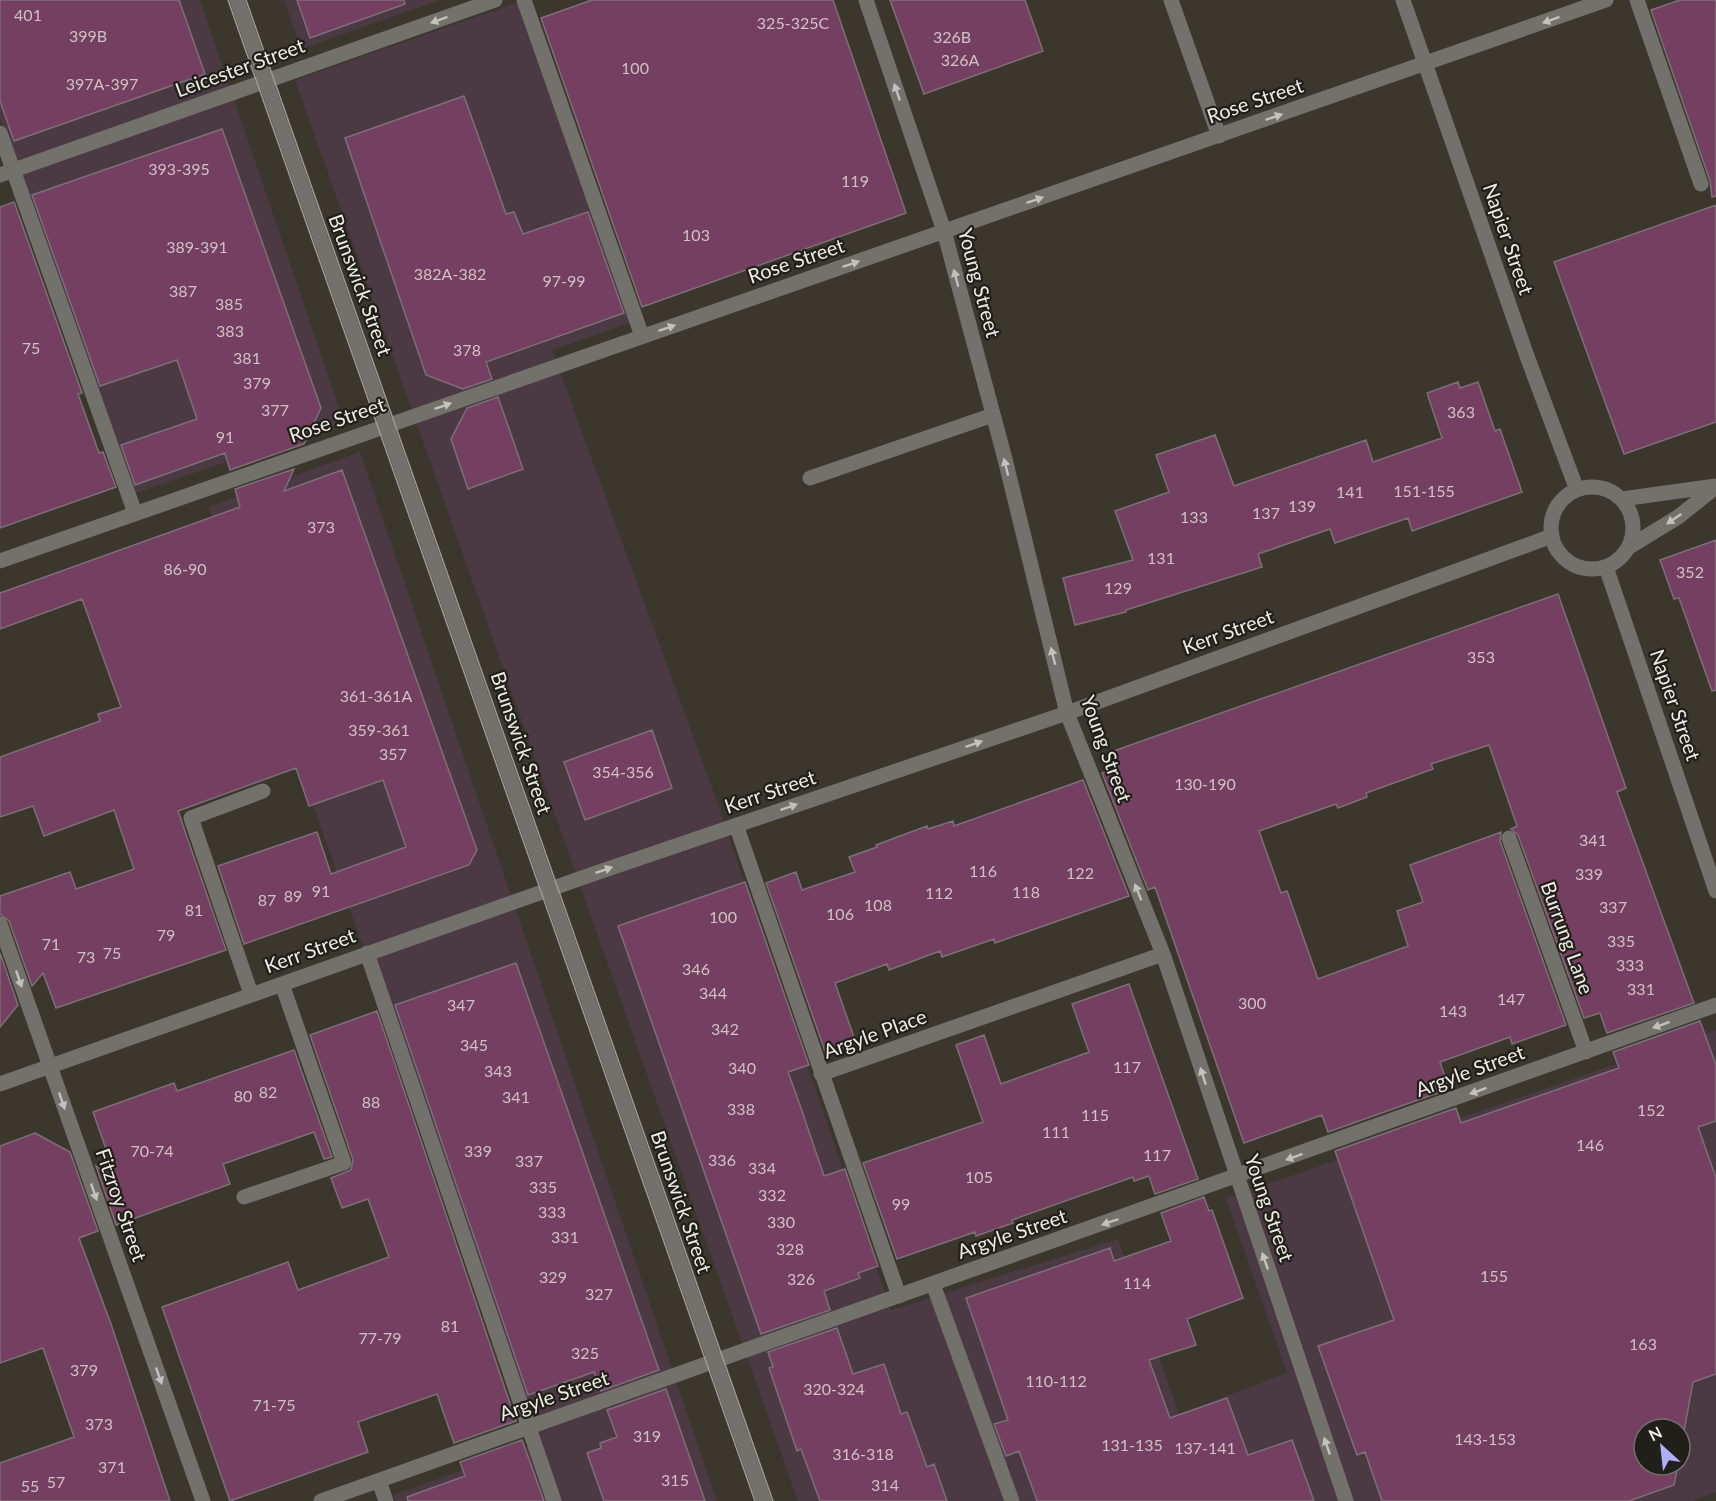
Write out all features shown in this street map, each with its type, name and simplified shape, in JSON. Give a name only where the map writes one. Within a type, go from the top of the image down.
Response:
[{"type":"street","name":"Brunswick Street","points":[[237,0],[764,1501]]},
{"type":"street","name":"Leicester Street","points":[[7,173],[495,0]]},
{"type":"street","points":[[524,0],[642,336]]},
{"type":"street","name":"Young Street","points":[[866,0],[944,231],[993,415],[1067,713],[1163,954],[1346,1501]]},
{"type":"street","points":[[1172,0],[1219,136]]},
{"type":"street","name":"Napier Street","points":[[1403,0],[1527,359],[1577,490]]},
{"type":"street","name":"Rose Street","points":[[0,561],[1606,0]]},
{"type":"street","points":[[1636,0],[1701,184]]},
{"type":"street","points":[[0,133],[7,173],[135,513]]},
{"type":"street","points":[[810,478],[993,415]]},
{"type":"street","points":[[1716,486],[1678,517],[1629,547],[1619,559],[1606,567],[1592,570],[1578,567],[1566,560],[1557,550],[1552,536],[1551,525],[1559,504],[1577,490],[1600,488],[1622,499],[1716,486]]},
{"type":"street","points":[[1622,499],[1633,522],[1629,547]]},
{"type":"street","name":"Kerr Street","points":[[0,1084],[367,953],[1067,713],[1552,536]]},
{"type":"street","name":"Napier Street","points":[[1606,567],[1716,891]]},
{"type":"street","points":[[251,994],[191,818],[263,791]]},
{"type":"street","points":[[736,825],[821,1074]]},
{"type":"street","name":"Burrung Lane","points":[[1509,838],[1586,1052]]},
{"type":"street","name":"Fitzroy Street","points":[[0,924],[203,1501]]},
{"type":"street","points":[[367,953],[554,1501]]},
{"type":"street","name":"Argyle Place","points":[[899,1296],[821,1074],[1163,954]]},
{"type":"street","points":[[244,1197],[344,1163],[282,984]]},
{"type":"street","name":"Argyle Street","points":[[321,1501],[1716,1005]]},
{"type":"street","points":[[933,1284],[1012,1501]]},
{"type":"street","points":[[379,1481],[386,1501]]},
{"type":"shaded area","points":[[0,0],[200,0],[344,422],[133,494],[0,119]]},
{"type":"shaded area","points":[[284,0],[440,0],[301,49]]},
{"type":"shaded area","points":[[522,1],[632,322],[552,350],[716,799],[891,1310],[1118,1239],[1179,1414],[1287,1373],[1226,1198],[1716,1030],[1716,1492],[1692,1501],[798,1501],[295,80]]},
{"type":"shaded area","points":[[360,452],[717,1501],[395,1501],[393,1495],[538,1443],[208,507]]},
{"type":"building","points":[[0,0],[179,0],[205,74],[14,141],[0,101]]},
{"type":"building","points":[[297,0],[404,0],[405,4],[310,38]]},
{"type":"building","points":[[592,0],[833,0],[906,213],[642,307],[541,18]]},
{"type":"building","points":[[890,0],[1025,0],[1043,51],[924,94]]},
{"type":"building","points":[[1680,0],[1716,0],[1716,196],[1712,197],[1710,181],[1651,10]]},
{"type":"building","points":[[464,96],[506,214],[514,212],[523,234],[588,212],[624,313],[486,362],[492,379],[463,389],[426,375],[345,138]]},
{"type":"building","points":[[222,129],[321,408],[304,444],[230,470],[225,453],[135,485],[121,445],[197,419],[177,360],[100,386],[32,195]]},
{"type":"building","points":[[14,202],[82,393],[78,394],[99,453],[103,452],[116,487],[0,528],[0,207]]},
{"type":"building","points":[[1716,205],[1716,422],[1624,454],[1554,262]]},
{"type":"building","points":[[1458,382],[1460,388],[1478,382],[1495,431],[1500,429],[1522,492],[1412,531],[1408,518],[1335,543],[1330,529],[1258,554],[1262,567],[1126,610],[1126,612],[1075,625],[1063,578],[1133,560],[1115,511],[1169,492],[1156,455],[1215,435],[1234,486],[1366,440],[1373,462],[1442,438],[1427,393]]},
{"type":"building","points":[[498,397],[523,469],[468,489],[451,439],[467,408]]},
{"type":"building","points":[[294,469],[284,491],[342,470],[477,850],[469,865],[244,944],[218,866],[317,832],[331,874],[406,847],[383,780],[309,806],[296,768],[178,811],[226,950],[56,1008],[43,973],[32,986],[9,921],[0,914],[0,896],[70,872],[76,889],[134,869],[114,810],[44,836],[33,806],[0,817],[0,757],[100,721],[98,714],[121,707],[82,599],[0,629],[0,593],[240,507],[235,489]]},
{"type":"building","points":[[1716,540],[1716,690],[1712,691],[1679,598],[1674,599],[1660,560]]},
{"type":"building","points":[[1558,594],[1626,788],[1617,792],[1694,1003],[1607,1033],[1600,1013],[1584,1018],[1518,835],[1511,829],[1517,826],[1489,745],[1431,764],[1433,769],[1366,793],[1367,797],[1338,808],[1336,804],[1259,831],[1281,893],[1287,891],[1318,979],[1408,946],[1397,911],[1423,902],[1410,865],[1501,832],[1500,841],[1566,1025],[1512,1044],[1510,1037],[1440,1062],[1449,1089],[1328,1132],[1322,1115],[1244,1143],[1155,887],[1148,890],[1102,773],[1114,769],[1108,753]]},
{"type":"building","points":[[652,730],[672,788],[585,820],[564,762]]},
{"type":"building","points":[[1083,780],[1129,896],[995,943],[994,939],[942,957],[940,951],[889,970],[887,964],[835,983],[856,1043],[826,1054],[766,883],[796,872],[802,890],[855,872],[849,857],[877,847],[876,845],[927,826],[928,829],[953,821],[954,826]]},
{"type":"building","points":[[745,882],[809,1065],[788,1072],[824,1176],[845,1169],[878,1266],[858,1273],[860,1278],[824,1291],[830,1310],[761,1334],[618,926]]},
{"type":"building","points":[[0,953],[18,1005],[0,1027]]},
{"type":"building","points":[[516,963],[659,1370],[601,1391],[594,1372],[528,1395],[395,1005]]},
{"type":"building","points":[[1129,984],[1198,1179],[1155,1194],[1149,1176],[1134,1181],[1133,1177],[1012,1220],[1013,1223],[976,1236],[975,1232],[897,1259],[863,1163],[983,1122],[956,1045],[984,1035],[1001,1084],[1089,1052],[1072,1004]]},
{"type":"building","points":[[377,1011],[516,1421],[454,1443],[437,1394],[358,1422],[368,1452],[230,1501],[162,1307],[288,1262],[298,1290],[389,1257],[368,1199],[342,1208],[331,1178],[351,1170],[353,1160],[310,1035]]},
{"type":"building","points":[[1700,1021],[1716,1065],[1716,1121],[1698,1127],[1716,1178],[1716,1374],[1693,1382],[1687,1417],[1632,1417],[1632,1477],[1676,1477],[1674,1485],[1629,1501],[1382,1501],[1365,1452],[1357,1455],[1318,1346],[1394,1320],[1335,1151],[1456,1108],[1461,1123],[1619,1068],[1613,1052]]},
{"type":"building","points":[[294,1050],[332,1157],[324,1159],[314,1132],[223,1164],[230,1184],[116,1225],[96,1166],[116,1178],[93,1112],[174,1083],[177,1091]]},
{"type":"building","points":[[35,1133],[70,1152],[98,1231],[79,1238],[111,1324],[170,1501],[0,1501],[0,1463],[74,1437],[43,1348],[0,1363],[0,1146]]},
{"type":"building","points":[[1204,1197],[1209,1211],[1212,1210],[1243,1298],[1187,1319],[1196,1345],[1149,1360],[1170,1418],[1227,1398],[1248,1455],[1292,1440],[1314,1501],[1037,1501],[1019,1451],[1006,1456],[994,1424],[1008,1420],[966,1298],[1110,1248],[1114,1261],[1171,1241],[1161,1213]]},
{"type":"building","points":[[837,1328],[853,1374],[884,1364],[901,1414],[907,1412],[927,1467],[934,1464],[947,1501],[820,1501],[801,1449],[797,1451],[769,1368],[773,1367],[768,1352]]},
{"type":"building","points":[[666,1389],[705,1501],[604,1501],[587,1453],[601,1448],[600,1443],[617,1437],[607,1410]]},
{"type":"building","points":[[522,1440],[544,1501],[408,1501],[407,1497],[465,1476],[460,1462]]},
{"type":"tram line","points":[[228,0],[755,1501]]},
{"type":"tram line","points":[[246,0],[773,1501]]}]
